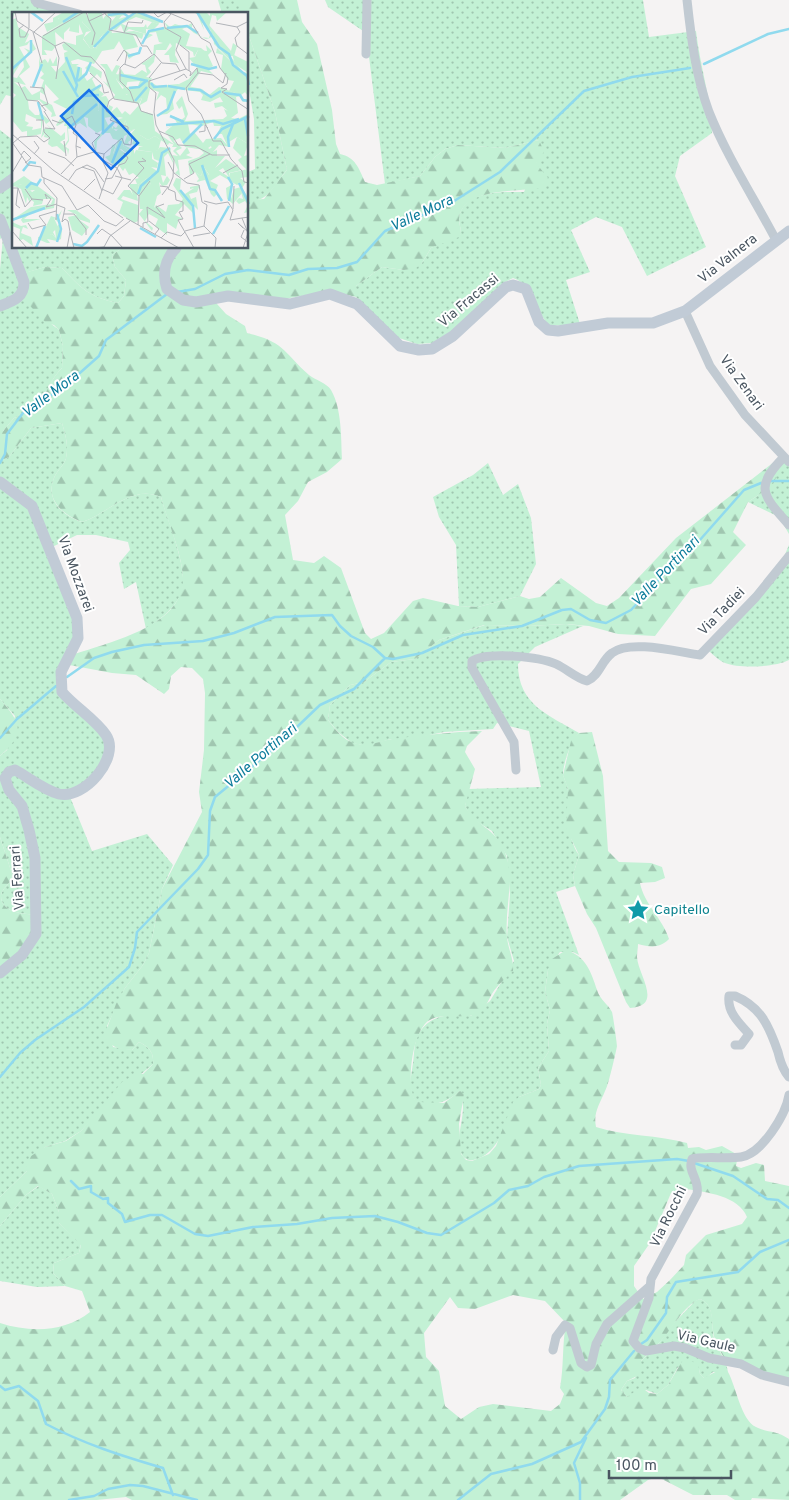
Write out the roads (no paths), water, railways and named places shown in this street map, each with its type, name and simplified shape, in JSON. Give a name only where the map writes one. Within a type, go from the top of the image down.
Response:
[{"type":"street","points":[[34,0],[73,12]]},
{"type":"street","points":[[366,54],[367,0]]},
{"type":"street","points":[[687,0],[698,70],[709,110],[720,135],[776,240]]},
{"type":"street","points":[[0,188],[12,179]]},
{"type":"street","points":[[0,219],[24,282],[24,288],[19,297],[0,306]]},
{"type":"street","name":"Via Valnera","points":[[685,311],[789,231]]},
{"type":"street","name":"Via Fracassi","points":[[175,249],[165,268],[164,277],[167,289],[183,300],[196,302],[228,296],[290,304],[330,294],[357,304],[380,324],[392,339],[408,348],[432,349],[453,336],[506,287],[512,285],[526,289],[539,322],[548,330],[558,331],[608,322],[653,323],[685,311]]},
{"type":"street","name":"Via Zenari","points":[[685,311],[710,366],[745,415],[787,459]]},
{"type":"street","points":[[787,459],[768,476],[765,488],[766,499],[789,525]]},
{"type":"street","name":"Via Mozzarei","points":[[0,482],[32,506],[60,572],[77,618],[78,638],[61,672],[62,692],[107,736],[109,750],[105,761]]},
{"type":"street","name":"Via Tadiei","points":[[516,770],[514,742],[472,668],[472,661],[479,657],[502,655],[543,660],[561,666],[587,681],[593,678],[606,658],[623,647],[635,646],[700,655],[756,598],[789,556]]},
{"type":"street","name":"Via Ferrari","points":[[0,973],[22,955],[36,934],[34,858],[29,830],[22,806],[9,790],[5,778],[9,772],[15,770],[59,794],[74,793],[89,785],[105,761]]},
{"type":"street","points":[[735,1046],[741,1045],[749,1034],[732,1013],[728,1005],[729,996],[735,996],[761,1013],[769,1027],[781,1063],[789,1077]]},
{"type":"street","name":"Via Rocchi","points":[[649,1298],[649,1287],[697,1194],[699,1184],[690,1169],[692,1159],[750,1155],[759,1147],[784,1113],[789,1095]]},
{"type":"street","points":[[553,1350],[556,1337],[565,1326],[570,1328],[581,1363],[587,1367],[591,1365],[596,1344],[607,1324],[649,1287]]},
{"type":"street","name":"Via Gaule","points":[[649,1298],[633,1340],[639,1348],[646,1350],[674,1346],[686,1348],[708,1358],[741,1364],[762,1375],[789,1382]]},
{"type":"waterway","name":"Valle Mora","points":[[704,64],[768,34],[789,29]]},
{"type":"waterway","name":"Valle Mora","points":[[177,292],[195,289],[225,274],[248,270],[289,275],[308,269],[337,268],[357,262],[385,231],[451,203],[500,172],[584,91],[632,77],[690,68]]},
{"type":"waterway","name":"Valle Mora","points":[[0,463],[5,454],[7,434],[23,413],[64,387],[99,356],[106,340],[167,294]]},
{"type":"waterway","name":"Valle Portinari","points":[[770,481],[789,481]]},
{"type":"waterway","name":"Valle Portinari","points":[[67,677],[94,658],[112,652],[144,645],[203,641],[234,633],[275,617],[332,615],[351,636],[373,647],[385,658],[393,659],[422,653],[463,635],[522,626],[562,610],[571,609],[590,620],[606,623],[631,610],[669,569],[699,541],[744,490],[761,483]]},
{"type":"waterway","name":"Valle Portinari","points":[[0,1077],[20,1053],[35,1040],[84,1007],[129,967],[135,948],[137,932],[198,869],[208,855],[210,811],[215,797],[277,746],[320,705],[354,689],[385,658]]},
{"type":"waterway","name":"Valle Portinari","points":[[0,738],[17,719],[56,686]]},
{"type":"waterway","points":[[71,1181],[79,1189],[91,1186],[91,1192],[103,1199],[108,1198],[108,1203],[122,1214],[125,1222],[150,1215],[162,1215],[195,1234],[208,1236],[253,1227],[297,1224],[332,1218],[375,1216],[427,1233],[441,1235],[494,1203],[509,1190],[528,1186],[544,1177],[579,1166],[677,1159],[689,1161]]},
{"type":"waterway","points":[[694,1163],[733,1176],[767,1199],[778,1200],[789,1208]]},
{"type":"waterway","points":[[641,1344],[647,1340],[666,1313],[667,1297],[676,1282],[738,1272],[760,1252],[789,1240]]},
{"type":"waterway","points":[[458,1500],[491,1474],[532,1464],[581,1442],[605,1409],[609,1397],[610,1380],[634,1351]]},
{"type":"waterway","points":[[0,1386],[5,1390],[19,1386],[38,1401],[46,1424],[103,1449],[163,1468],[173,1495]]},
{"type":"waterway","points":[[580,1500],[580,1483],[574,1463],[586,1438]]},
{"type":"waterway","points":[[69,1500],[94,1496],[108,1489],[130,1485],[143,1486],[197,1500]]},
{"type":"place","name":"Capitello","points":[[638,910]]}]
